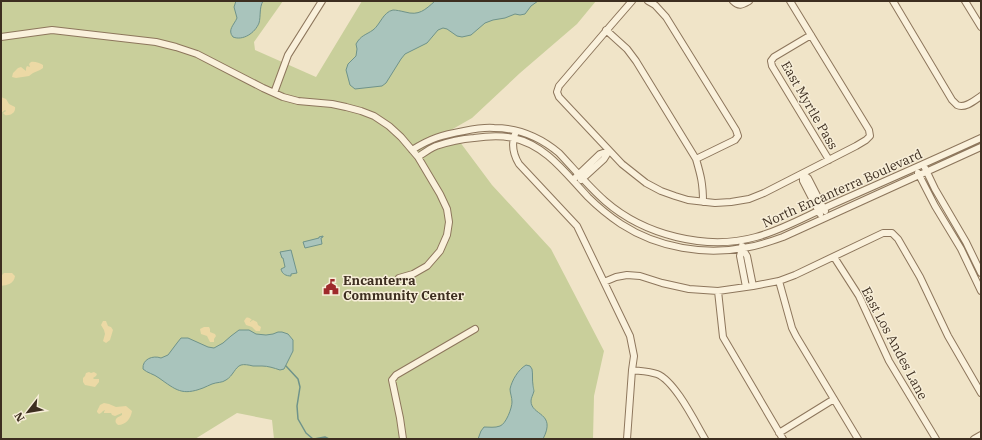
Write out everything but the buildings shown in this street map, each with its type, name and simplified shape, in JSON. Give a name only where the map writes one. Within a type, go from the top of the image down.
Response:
[{"type":"street","points":[[274,93],[288,55],[322,1]]},
{"type":"street","points":[[632,1],[559,86],[557,92],[559,97],[609,151],[636,176],[661,191],[675,196],[688,200],[715,203],[749,199],[764,193],[803,174],[866,140],[870,136],[869,130],[790,1]]},
{"type":"street","points":[[648,1],[661,10],[666,17],[736,130],[738,136],[735,140],[696,159]]},
{"type":"street","points":[[735,3],[741,5],[749,1]]},
{"type":"street","points":[[893,1],[952,100],[958,105],[963,106],[981,96]]},
{"type":"street","points":[[965,1],[981,27]]},
{"type":"street","points":[[1,38],[52,30],[156,42],[197,54],[283,97],[298,101],[332,104],[361,111],[374,116],[389,126],[412,150],[440,194],[447,209],[449,222],[447,235],[440,251],[427,266],[420,271],[400,278]]},
{"type":"street","points":[[606,30],[636,61],[696,159],[703,186],[702,202]]},
{"type":"street","name":"East Myrtle Pass","points":[[811,35],[774,57],[771,61],[772,66],[829,160]]},
{"type":"street","name":"North Encanterra Boulevard","points":[[412,150],[425,142],[441,136],[472,130],[501,128],[525,133],[551,146],[605,201],[637,223],[659,233],[679,238],[717,242],[756,237],[790,225],[981,138]]},
{"type":"street","points":[[516,131],[513,150],[514,157],[577,226],[630,336],[634,356],[627,439]]},
{"type":"street","name":"North Encanterra Boulevard","points":[[418,158],[436,146],[460,140],[484,136],[514,138],[530,144],[544,152],[556,162],[589,198],[621,224],[661,243],[707,251],[729,250],[755,246],[783,237],[981,147]]},
{"type":"street","points":[[575,183],[581,176],[604,159],[609,151]]},
{"type":"street","points":[[923,164],[935,189],[966,242],[981,272]]},
{"type":"street","points":[[916,168],[935,206],[961,249],[981,291]]},
{"type":"street","points":[[803,174],[808,178],[825,218]]},
{"type":"street","points":[[604,282],[616,277],[627,275],[640,276],[689,289],[718,290],[753,286],[779,281],[795,275],[883,233],[892,233],[898,239],[920,277],[948,336],[981,393]]},
{"type":"street","points":[[740,240],[742,248],[748,256],[753,286]]},
{"type":"street","points":[[742,248],[740,256],[746,287]]},
{"type":"street","name":"East Los Andes Lane","points":[[834,257],[865,306],[889,361],[936,439]]},
{"type":"street","points":[[779,281],[792,328],[858,439]]},
{"type":"street","points":[[718,290],[721,332],[723,337],[783,439]]},
{"type":"street","points":[[403,439],[392,380],[396,375],[475,330]]},
{"type":"street","points":[[632,370],[658,374],[666,379],[675,389],[705,439]]},
{"type":"street","points":[[779,433],[834,399]]},
{"type":"street","points":[[974,439],[981,435]]},
{"type":"green space","points":[[1,1],[283,1],[254,42],[255,50],[316,77],[362,1],[596,1],[577,24],[520,73],[472,118],[451,130],[492,185],[551,249],[604,351],[594,396],[593,439],[274,439],[272,420],[237,413],[195,439],[1,439]]},
{"type":"sand","points":[[31,62],[42,64],[43,68],[29,76],[16,78],[12,77],[13,73],[18,68],[21,67],[26,71],[27,66],[30,67],[29,64]]},
{"type":"sand","points":[[1,97],[6,99],[9,104],[15,107],[15,111],[12,114],[5,115],[3,113],[6,111],[5,110],[1,113]]},
{"type":"sand","points":[[4,273],[12,273],[15,276],[13,281],[8,285],[1,286],[1,276]]},
{"type":"sand","points":[[246,318],[252,320],[250,322],[253,320],[257,322],[261,327],[260,331],[256,331],[252,327],[246,325],[244,321]]},
{"type":"sand","points":[[103,321],[106,321],[108,326],[113,330],[110,340],[106,343],[103,341],[105,334],[101,325]]},
{"type":"sand","points":[[209,327],[210,332],[215,334],[216,336],[214,342],[210,342],[207,336],[201,334],[200,329]]},
{"type":"sand","points":[[94,372],[97,374],[93,378],[99,379],[99,382],[95,387],[85,385],[83,382],[83,378],[86,373]]},
{"type":"sand","points":[[104,403],[116,407],[126,406],[132,411],[131,416],[126,422],[118,425],[116,420],[122,415],[122,413],[115,416],[111,413],[104,413],[105,410],[99,414],[97,412],[100,405]]},
{"type":"water","points":[[236,1],[263,1],[257,27],[252,33],[241,38],[233,37],[231,34],[231,30],[237,18],[234,7]]},
{"type":"water","points":[[435,1],[538,1],[531,6],[525,14],[515,14],[485,23],[471,35],[462,37],[457,36],[447,29],[443,28],[438,30],[427,43],[405,54],[386,83],[382,86],[355,89],[350,85],[346,70],[348,64],[356,56],[356,44],[360,39],[373,30],[390,11],[394,10],[418,13]]},
{"type":"water","points":[[323,236],[321,238],[322,244],[305,248],[303,242]]},
{"type":"water","points":[[291,250],[297,273],[287,276],[281,269],[285,267],[280,252]]},
{"type":"water","points":[[239,330],[249,330],[256,334],[266,335],[278,332],[288,334],[293,340],[293,351],[284,369],[280,370],[266,366],[242,365],[239,366],[224,381],[190,392],[184,392],[175,389],[143,369],[146,360],[155,357],[161,358],[168,355],[181,338],[188,338],[208,347],[214,348],[223,343]]},
{"type":"water","points":[[526,365],[530,366],[532,369],[534,391],[531,400],[532,406],[545,419],[547,424],[547,430],[543,439],[478,439],[484,427],[498,427],[502,425],[508,416],[512,405],[510,389],[512,382],[518,372]]},
{"type":"waterway","points":[[286,366],[298,379],[300,387],[297,406],[298,419],[306,433],[313,439]]},
{"type":"waterway","points":[[314,439],[325,437],[329,439]]},
{"type":"place","name":"Encanterra Community Center","points":[[331,287]]}]
